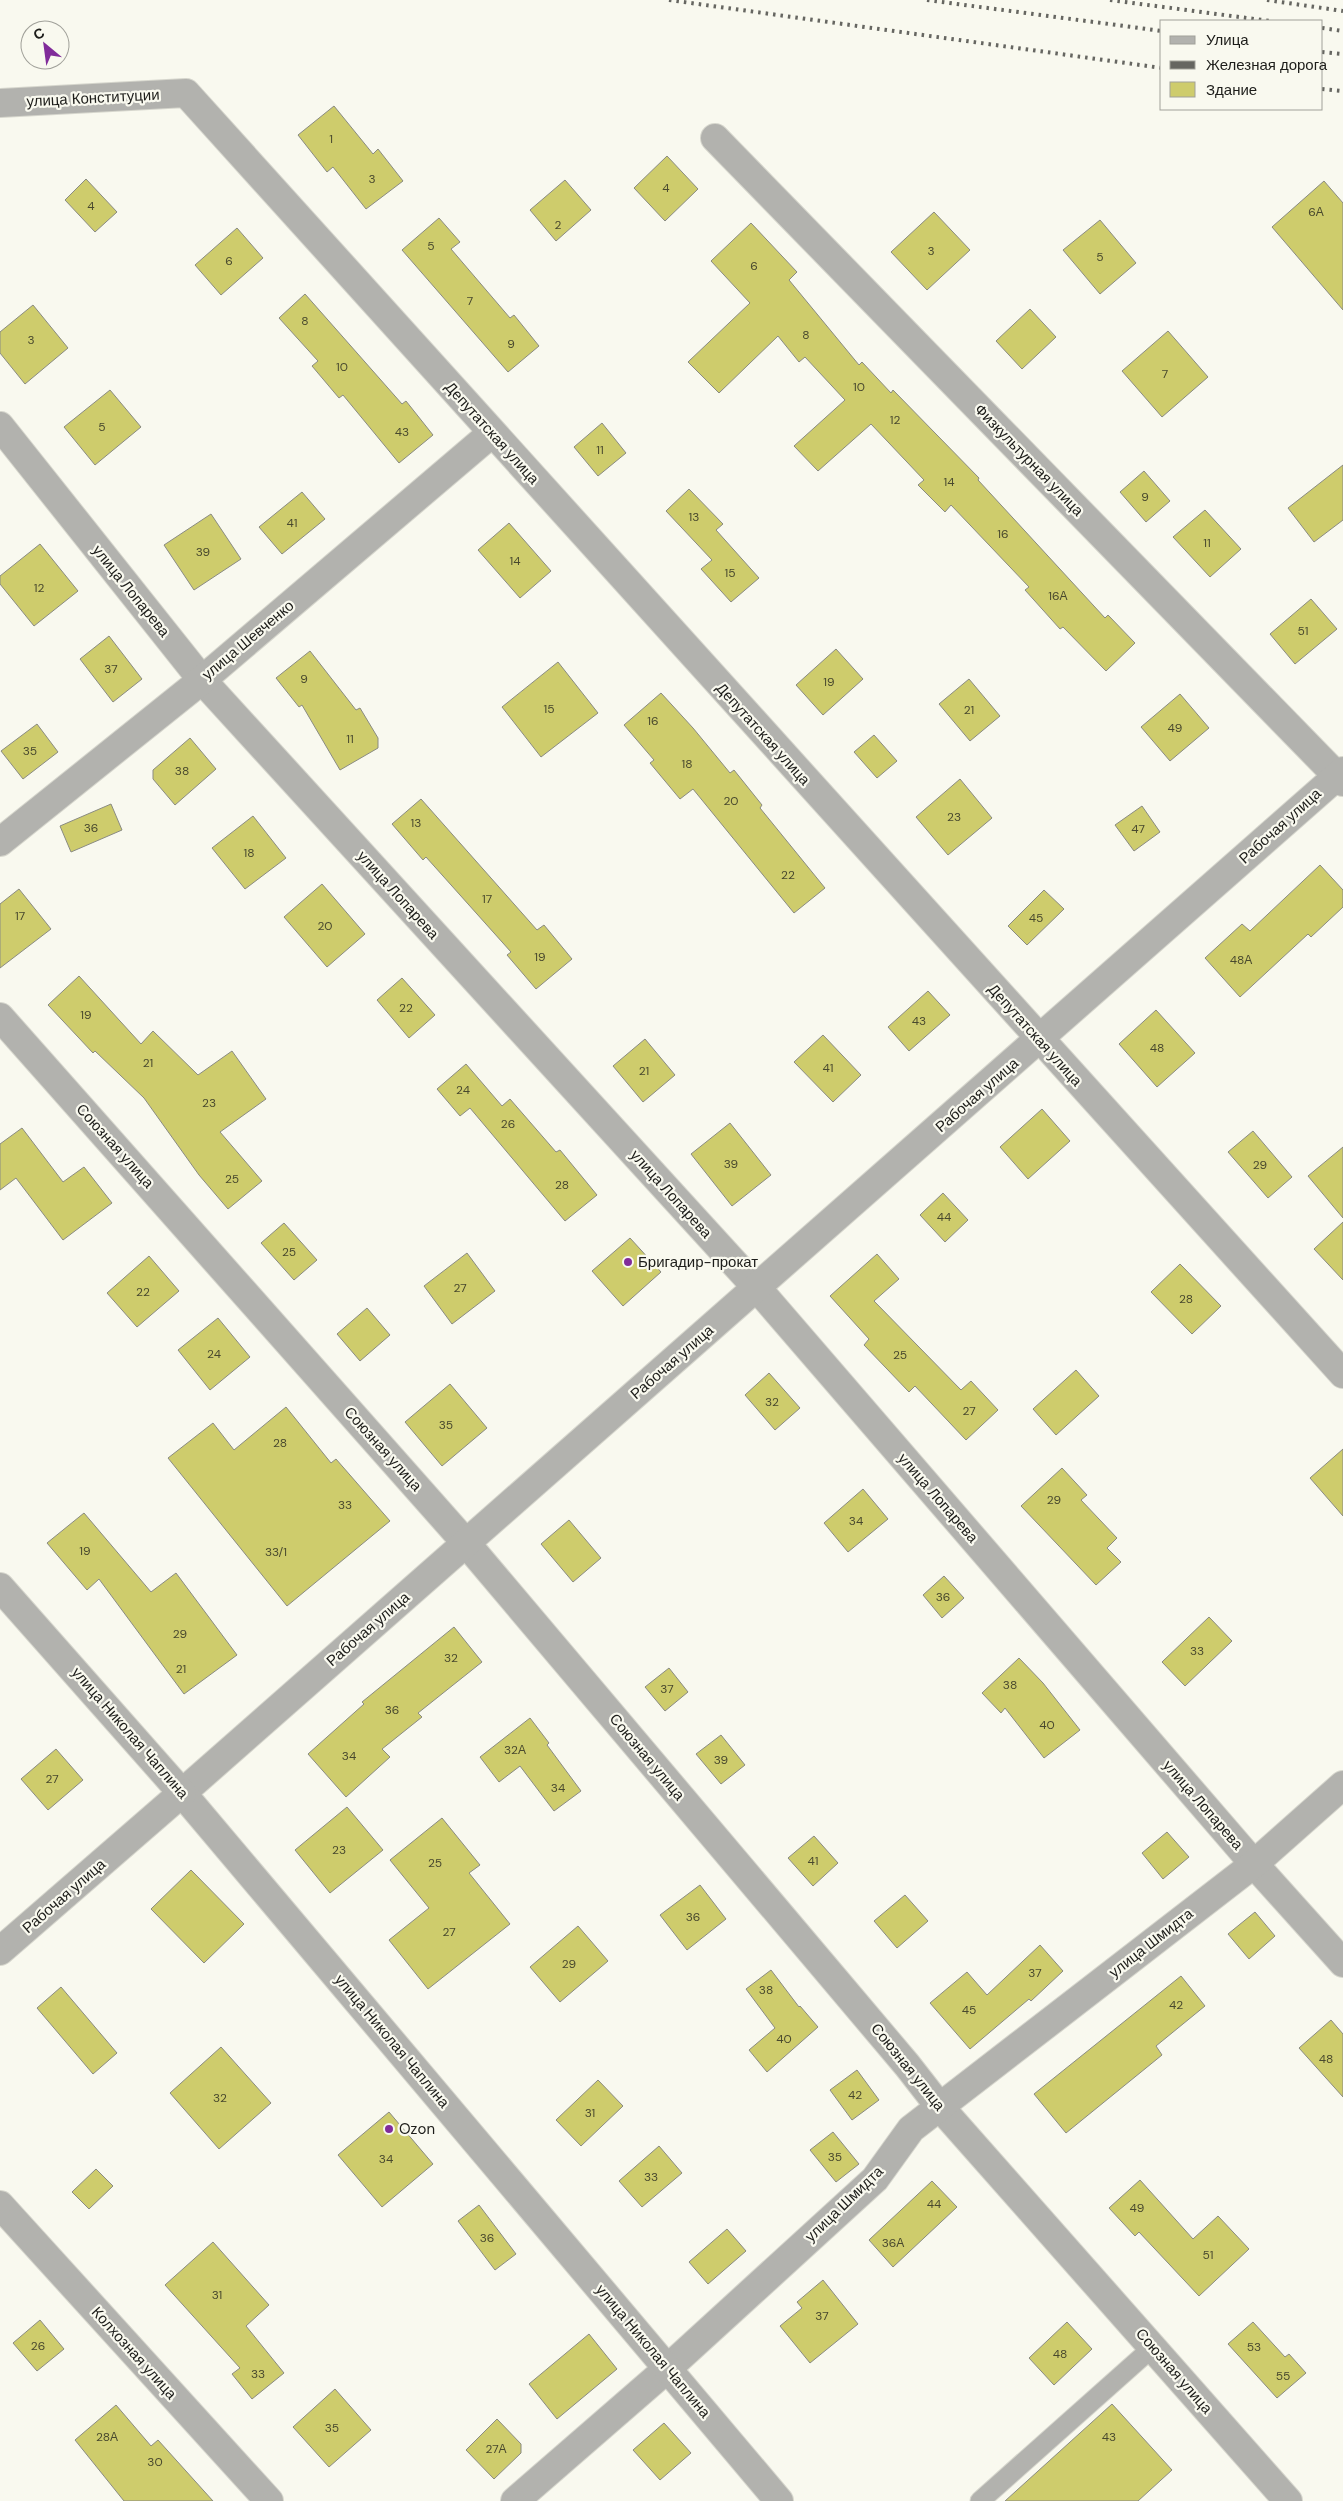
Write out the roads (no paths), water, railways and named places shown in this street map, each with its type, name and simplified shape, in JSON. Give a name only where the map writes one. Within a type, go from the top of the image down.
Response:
[{"type":"street","name":"улица Конституции","points":[[0,103],[186,93]]},
{"type":"street","name":"Депутатская улица","points":[[186,93],[1039,1040],[1343,1374]]},
{"type":"street","name":"Физкультурная улица","points":[[715,138],[1341,776]]},
{"type":"street","name":"улица Лопарева","points":[[0,426],[202,680],[757,1288],[1254,1864],[1343,1963]]},
{"type":"street","name":"улица Шевченко","points":[[0,842],[202,680],[492,433]]},
{"type":"street","name":"Рабочая улица","points":[[0,1951],[1341,776]]},
{"type":"street","name":"Союзная улица","points":[[0,1017],[466,1543],[908,2065],[939,2106],[1288,2501]]},
{"type":"street","name":"улица Николая Чаплина","points":[[0,1586],[182,1793],[779,2501]]},
{"type":"street","name":"улица Шмидта","points":[[515,2501],[667,2369],[875,2179],[911,2130],[939,2106],[1254,1864],[1343,1785]]},
{"type":"street","name":"Колхозная улица","points":[[0,2205],[269,2501]]},
{"type":"lane","points":[[980,2501],[1153,2347]]},
{"type":"railway","points":[[669,0],[1160,68]]},
{"type":"railway","points":[[927,0],[1160,31]]},
{"type":"railway","points":[[1110,0],[1262,20]]},
{"type":"railway","points":[[1267,0],[1343,11]]},
{"type":"railway","points":[[1323,28],[1343,31]]},
{"type":"railway","points":[[1323,52],[1343,54]]},
{"type":"railway","points":[[1323,89],[1343,91]]},
{"type":"place","name":"Бригадир-прокат","points":[[628,1262]]},
{"type":"place","name":"Ozon","points":[[389,2129]]}]
